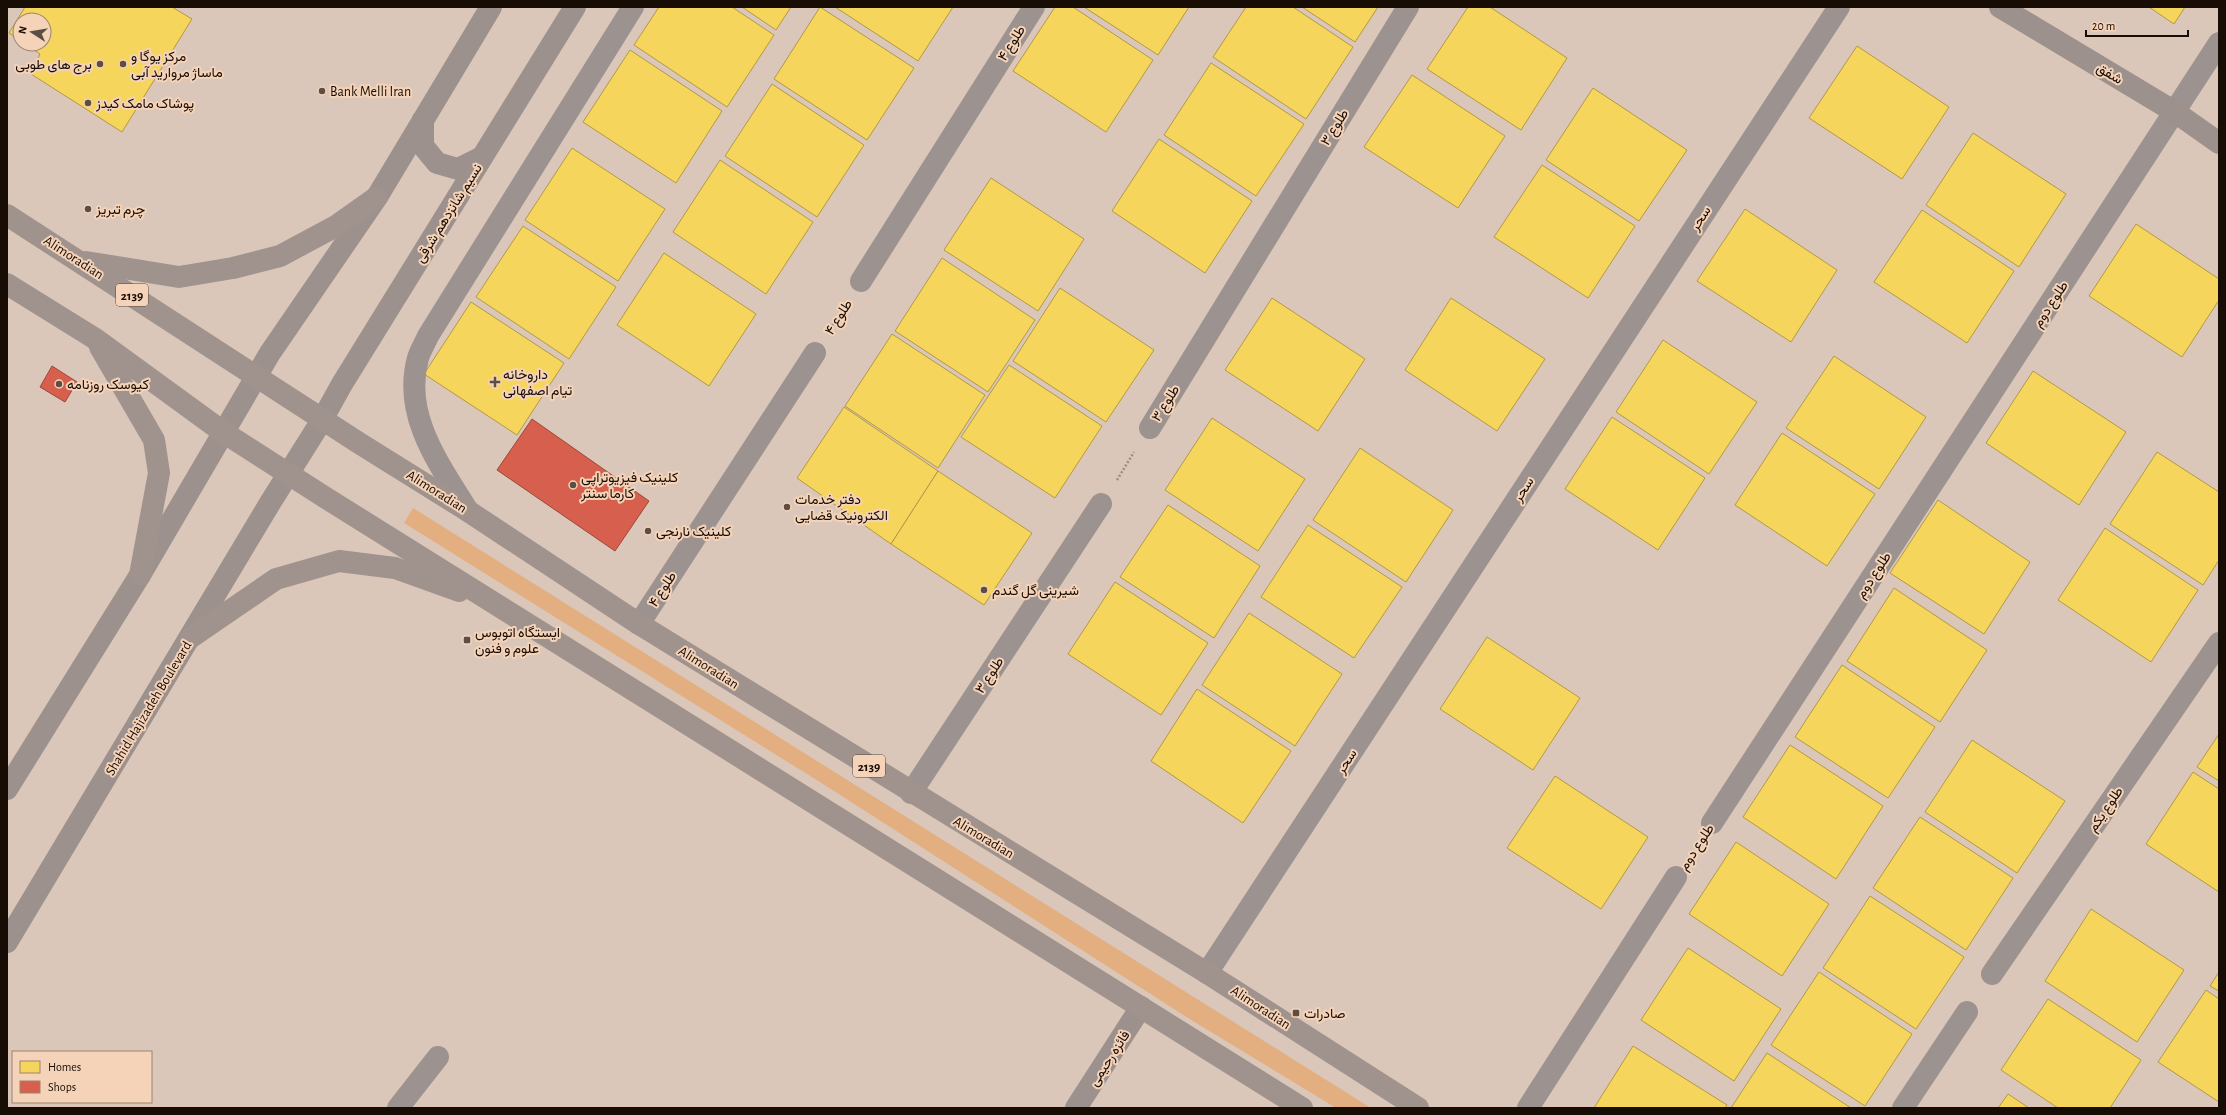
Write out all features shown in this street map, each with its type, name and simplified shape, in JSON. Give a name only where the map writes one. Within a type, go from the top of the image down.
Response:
[{"type":"main road","points":[[7,789],[140,575],[256,376],[377,197],[491,7]]},
{"type":"main road","name":"نسیم شانزدهم شرقی","points":[[289,474],[342,384],[575,7]]},
{"type":"main road","name":"شفق","points":[[2000,7],[2175,112],[2219,143]]},
{"type":"main road","points":[[423,120],[423,146],[437,163],[458,169],[482,157]]},
{"type":"main road","points":[[79,260],[179,277],[233,268],[280,256],[336,226],[377,197]]},
{"type":"main road","name":"Alimoradian","points":[[7,215],[79,260],[322,420],[468,511],[639,624],[911,793],[1207,973],[1418,1108]]},
{"type":"main road","points":[[7,284],[94,338],[223,432],[289,474],[1302,1108]]},
{"type":"main road","points":[[94,338],[154,440],[159,473],[140,575]]},
{"type":"main road","name":"Shahid Hajizadeh Boulevard","points":[[7,942],[289,474]]},
{"type":"main road","points":[[190,638],[276,579],[339,561],[395,568],[496,604]]},
{"type":"main road","name":"فائزه رحیمی","points":[[1076,1108],[1141,1007]]},
{"type":"street","points":[[468,511],[428,444],[420,426],[416,405],[415,382],[418,358],[428,336],[633,7]]},
{"type":"street","name":"طلوع ۴","points":[[861,281],[1034,7]]},
{"type":"street","name":"طلوع ۳","points":[[1150,428],[1408,7]]},
{"type":"street","name":"سحر","points":[[1207,973],[1839,7]]},
{"type":"street","name":"طلوع دوم","points":[[1712,823],[2219,43]]},
{"type":"street","name":"طلوع ۴","points":[[639,624],[815,353]]},
{"type":"street","name":"طلوع ۳","points":[[911,793],[1102,504]]},
{"type":"street","name":"طلوع یکم","points":[[1992,974],[2219,643]]},
{"type":"street","name":"طلوع دوم","points":[[1528,1108],[1676,877]]},
{"type":"street","points":[[1903,1108],[1966,1012]]},
{"type":"street","points":[[398,1108],[438,1057]]},
{"type":"path","name":"طلوع ۴","points":[[815,353],[861,281]]},
{"type":"path","name":"طلوع ۳","points":[[1102,504],[1150,428]]},
{"type":"shaded area","points":[[413,508],[1371,1108],[1336,1108],[1188,1018],[823,784],[404,523]]},
{"type":"building: Homes","name":"برج های طوبی","points":[[25,7],[172,7],[192,19],[122,132],[31,74],[40,54],[37,52],[52,52],[52,12],[22,12]]},
{"type":"building: Homes","points":[[659,7],[732,7],[774,35],[727,107],[634,45]]},
{"type":"building: Homes","points":[[742,7],[791,7],[776,30]]},
{"type":"building: Homes","points":[[820,7],[914,68],[867,140],[774,79]]},
{"type":"building: Homes","points":[[835,7],[953,7],[918,61]]},
{"type":"building: Homes","points":[[1055,7],[1073,7],[1153,60],[1106,132],[1013,71]]},
{"type":"building: Homes","points":[[1084,7],[1189,7],[1158,55]]},
{"type":"building: Homes","points":[[1246,7],[1293,7],[1353,47],[1306,119],[1213,57]]},
{"type":"building: Homes","points":[[1302,7],[1378,7],[1355,42]]},
{"type":"building: Homes","points":[[1468,7],[1490,7],[1567,58],[1521,130],[1427,69]]},
{"type":"building: Homes","points":[[2149,7],[2185,7],[2174,24]]},
{"type":"building: Homes","name":"برج های طوبی","points":[[12,28],[12,35],[9,33]]},
{"type":"building: Homes","points":[[1857,46],[1949,107],[1902,179],[1809,118]]},
{"type":"building: Homes","points":[[630,50],[722,111],[676,183],[583,122]]},
{"type":"building: Homes","points":[[1211,63],[1304,124],[1256,196],[1164,135]]},
{"type":"building: Homes","points":[[1412,75],[1505,136],[1458,208],[1364,147]]},
{"type":"building: Homes","points":[[772,84],[864,145],[817,217],[725,156]]},
{"type":"building: Homes","points":[[1593,88],[1687,150],[1639,221],[1546,160]]},
{"type":"building: Homes","points":[[1973,133],[2066,194],[2019,267],[1926,205]]},
{"type":"building: Homes","points":[[1159,139],[1252,201],[1205,273],[1112,211]]},
{"type":"building: Homes","points":[[572,148],[665,209],[618,281],[525,220]]},
{"type":"building: Homes","points":[[720,160],[813,222],[766,294],[673,232]]},
{"type":"building: Homes","points":[[1542,165],[1635,226],[1588,298],[1494,237]]},
{"type":"building: Homes","points":[[991,178],[1084,239],[1038,311],[944,250]]},
{"type":"building: Homes","points":[[1745,209],[1837,270],[1791,342],[1697,281]]},
{"type":"building: Homes","points":[[1922,210],[2014,271],[1967,343],[1874,282]]},
{"type":"building: Homes","points":[[2136,224],[2219,279],[2219,300],[2182,357],[2089,296]]},
{"type":"building: Homes","points":[[523,226],[616,287],[569,359],[476,297]]},
{"type":"building: Homes","points":[[664,253],[756,314],[709,386],[617,325]]},
{"type":"building: Homes","points":[[942,258],[1035,320],[988,392],[895,331]]},
{"type":"building: Homes","points":[[1060,288],[1154,350],[1106,422],[1013,361]]},
{"type":"building: Homes","points":[[1272,298],[1365,359],[1318,431],[1225,370]]},
{"type":"building: Homes","points":[[1451,298],[1545,359],[1497,431],[1405,370]]},
{"type":"building: Homes","points":[[471,302],[564,363],[517,435],[424,374]]},
{"type":"building: Homes","points":[[892,334],[985,395],[938,468],[845,406]]},
{"type":"building: Homes","points":[[1663,340],[1757,402],[1709,474],[1616,412]]},
{"type":"building: Homes","points":[[1834,356],[1926,417],[1879,489],[1786,428]]},
{"type":"building: Homes","points":[[1009,365],[1102,426],[1055,498],[961,437]]},
{"type":"building: Homes","points":[[2033,371],[2126,432],[2079,505],[1986,443]]},
{"type":"building: Homes","points":[[844,407],[938,471],[891,544],[797,478]]},
{"type":"building: Homes","points":[[1612,417],[1705,478],[1658,550],[1565,489]]},
{"type":"building: Homes","points":[[1212,418],[1305,479],[1258,551],[1165,490]]},
{"type":"building: Homes","points":[[1782,433],[1875,494],[1827,566],[1735,505]]},
{"type":"building: Homes","points":[[1360,448],[1453,510],[1406,582],[1313,520]]},
{"type":"building: Homes","points":[[2157,452],[2219,492],[2219,560],[2203,585],[2110,524]]},
{"type":"building: Homes","points":[[938,471],[1032,533],[984,605],[891,544]]},
{"type":"building: Homes","points":[[1938,500],[2030,562],[1984,634],[1890,573]]},
{"type":"building: Homes","points":[[1168,505],[1260,566],[1214,638],[1120,577]]},
{"type":"building: Homes","points":[[1308,525],[1402,587],[1354,658],[1261,597]]},
{"type":"building: Homes","points":[[2105,528],[2198,590],[2151,662],[2058,600]]},
{"type":"building: Homes","points":[[1115,582],[1208,643],[1161,715],[1068,654]]},
{"type":"building: Homes","points":[[1894,588],[1987,650],[1940,722],[1847,661]]},
{"type":"building: Homes","points":[[1249,613],[1342,674],[1295,746],[1202,685]]},
{"type":"building: Homes","points":[[1487,637],[1580,698],[1533,770],[1440,709]]},
{"type":"building: Homes","points":[[1842,665],[1935,727],[1888,798],[1795,737]]},
{"type":"building: Homes","points":[[1197,689],[1291,751],[1243,823],[1151,761]]},
{"type":"building: Homes","points":[[2219,734],[2219,781],[2197,767]]},
{"type":"building: Homes","points":[[1972,740],[2065,801],[2017,873],[1925,812]]},
{"type":"building: Homes","points":[[1790,745],[1883,806],[1836,879],[1743,817]]},
{"type":"building: Homes","points":[[2193,772],[2219,789],[2219,892],[2146,844]]},
{"type":"building: Homes","points":[[1555,776],[1648,837],[1601,909],[1507,848]]},
{"type":"building: Homes","points":[[1920,817],[2013,878],[1966,950],[1873,888]]},
{"type":"building: Homes","points":[[1736,842],[1829,904],[1782,976],[1689,914]]},
{"type":"building: Homes","points":[[1870,896],[1964,957],[1916,1029],[1823,968]]},
{"type":"building: Homes","points":[[2091,909],[2184,970],[2137,1042],[2045,981]]},
{"type":"building: Homes","points":[[1688,948],[1781,1009],[1734,1081],[1641,1020]]},
{"type":"building: Homes","points":[[1819,972],[1912,1034],[1865,1106],[1771,1045]]},
{"type":"building: Homes","points":[[2219,972],[2219,991],[2210,986]]},
{"type":"building: Homes","points":[[2206,990],[2219,999],[2219,1102],[2158,1062]]},
{"type":"building: Homes","points":[[2048,999],[2141,1060],[2110,1108],[2058,1108],[2001,1070]]},
{"type":"building: Homes","points":[[1633,1046],[1727,1105],[1725,1108],[1594,1108]]},
{"type":"building: Homes","points":[[1767,1053],[1851,1108],[1731,1108]]},
{"type":"building: Homes","points":[[2008,1094],[2029,1108],[1998,1108]]},
{"type":"building: Shops","name":"کیوسک روزنامه","points":[[52,366],[77,382],[65,402],[40,387]]},
{"type":"building: Shops","name":"کلینیک فیزیوتراپی کارما سنتر","points":[[532,419],[649,501],[615,551],[497,470]]},
{"type":"place","name":"برج های طوبی","points":[[100,64]]},
{"type":"place","name":"مرکز یوگا و ماساژ مروارید آبی","points":[[123,64]]},
{"type":"place","name":"Bank Melli Iran","points":[[322,91]]},
{"type":"place","name":"پوشاک مامک کیدز","points":[[88,103]]},
{"type":"place","name":"چرم تبریز","points":[[88,209]]},
{"type":"place","name":"داروخانه تیام اصفهانی","points":[[495,382]]},
{"type":"place","name":"کیوسک روزنامه","points":[[59,384]]},
{"type":"place","name":"کلینیک فیزیوتراپی کارما سنتر","points":[[573,485]]},
{"type":"place","name":"دفتر خدمات الکترونیک قضایی","points":[[787,507]]},
{"type":"place","name":"کلینیک نارنجی","points":[[648,531]]},
{"type":"place","name":"شیرینی گل گندم","points":[[984,590]]},
{"type":"place","name":"ایستگاه اتوبوس علوم و فنون","points":[[467,640]]},
{"type":"place","name":"صادرات","points":[[1296,1013]]}]
